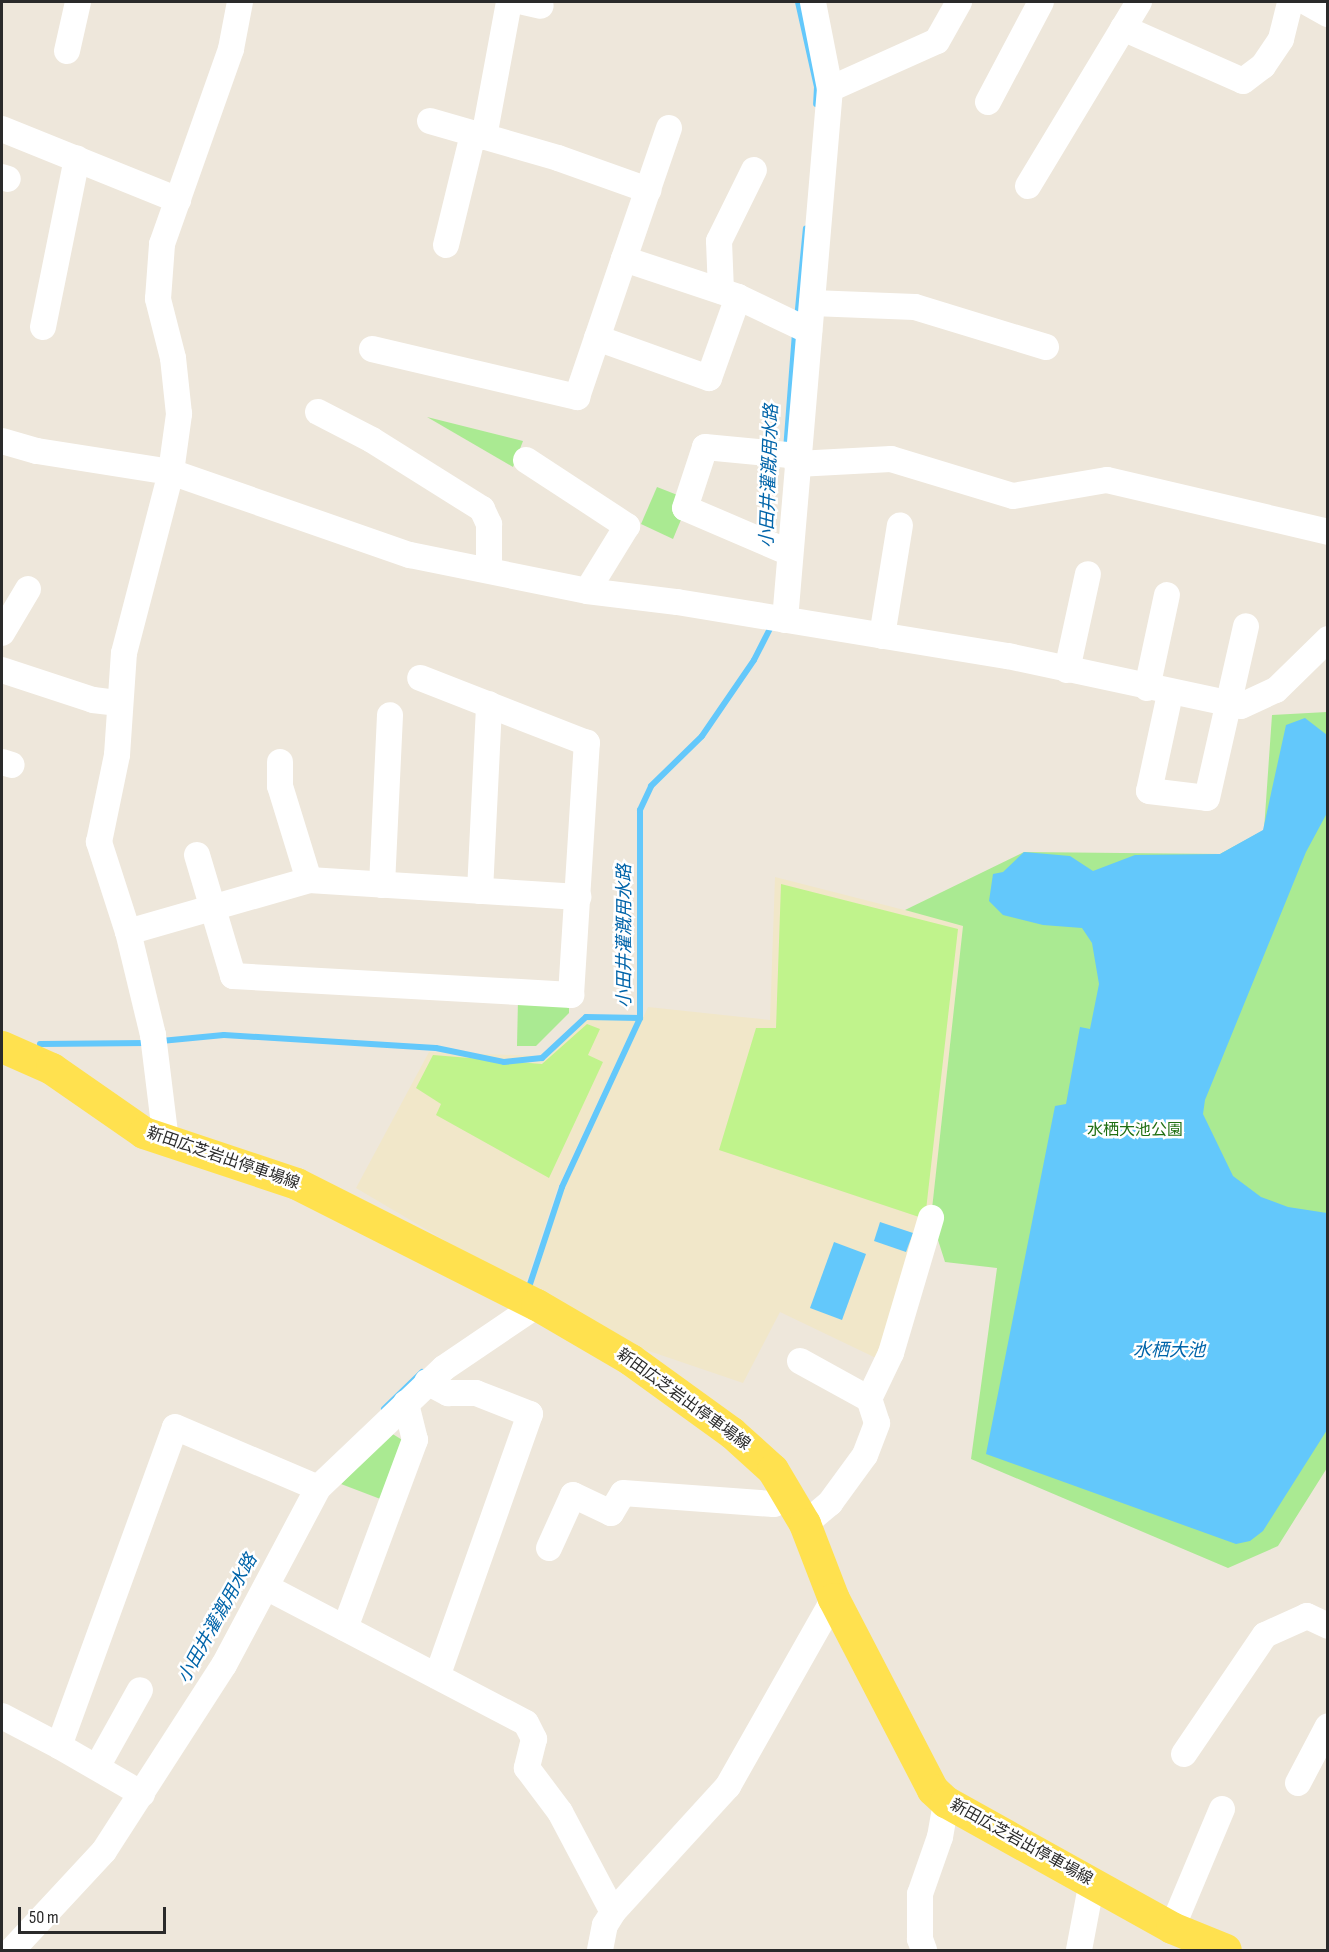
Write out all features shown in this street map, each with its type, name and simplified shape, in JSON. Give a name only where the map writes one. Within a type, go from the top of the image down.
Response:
[{"type":"main road","name":"新田広芝岩出停車場線","points":[[2,1047],[52,1069],[144,1133],[297,1184],[537,1305],[631,1360],[732,1433],[773,1470],[790,1497],[805,1524],[834,1599],[913,1759],[933,1790],[946,1802],[1092,1881],[1172,1928],[1226,1950]]},
{"type":"street","points":[[67,51],[78,2]]},
{"type":"street","points":[[166,1141],[153,1035],[128,932],[99,842],[117,755],[124,653],[171,472],[179,414],[173,358],[158,299],[162,244],[231,49],[240,2]]},
{"type":"street","points":[[446,245],[478,135],[509,2]]},
{"type":"street","points":[[775,618],[785,551],[792,457],[812,303],[830,89],[813,2]]},
{"type":"street","points":[[830,89],[937,42],[959,2]]},
{"type":"street","points":[[988,102],[1041,2]]},
{"type":"street","points":[[1028,186],[1138,2]]},
{"type":"street","points":[[1123,28],[1243,81],[1263,66],[1281,39],[1290,2]]},
{"type":"street","points":[[1306,2],[1328,14]]},
{"type":"street","points":[[430,121],[558,158],[648,190]]},
{"type":"street","points":[[372,349],[577,397],[669,128]]},
{"type":"street","points":[[2,129],[178,200]]},
{"type":"street","points":[[43,327],[77,158]]},
{"type":"street","points":[[597,338],[709,378],[730,294],[719,241],[754,170]]},
{"type":"street","points":[[624,259],[730,294],[781,315],[809,331]]},
{"type":"street","points":[[812,303],[915,308],[1046,347]]},
{"type":"street","points":[[318,412],[372,440],[482,508],[489,524],[489,570]]},
{"type":"street","points":[[2,441],[37,451],[171,472],[410,555],[587,591],[882,636],[1067,670],[1159,691],[1241,706],[1276,690],[1328,639]]},
{"type":"street","points":[[785,551],[685,508],[705,447],[792,457],[891,459],[1013,496],[1107,480],[1328,532]]},
{"type":"street","points":[[526,460],[627,526],[587,591]]},
{"type":"street","points":[[882,636],[900,525]]},
{"type":"street","points":[[1067,670],[1088,574]]},
{"type":"street","points":[[2,633],[28,589]]},
{"type":"street","points":[[1167,595],[1149,791],[1207,798],[1246,626]]},
{"type":"street","points":[[2,670],[93,700],[119,703]]},
{"type":"street","points":[[197,855],[233,976],[571,995],[587,743],[420,678]]},
{"type":"street","points":[[480,891],[489,704]]},
{"type":"street","points":[[382,885],[390,715]]},
{"type":"street","points":[[280,762],[280,786],[309,880]]},
{"type":"street","points":[[128,932],[309,880],[578,897]]},
{"type":"street","points":[[869,1399],[891,1353],[931,1218]]},
{"type":"street","points":[[12,1950],[104,1851],[136,1791],[224,1665],[266,1587],[310,1485],[406,1403],[427,1382],[537,1305]]},
{"type":"street","points":[[800,1360],[869,1399],[877,1423],[865,1455],[830,1503],[805,1524]]},
{"type":"street","points":[[427,1382],[448,1393],[476,1393],[530,1414],[437,1676]]},
{"type":"street","points":[[345,1628],[415,1440],[406,1403]]},
{"type":"street","points":[[59,1746],[175,1427],[310,1485]]},
{"type":"street","points":[[549,1548],[573,1495],[611,1513],[623,1492],[774,1504],[790,1497]]},
{"type":"street","points":[[266,1587],[526,1723],[534,1739],[527,1768],[560,1812],[613,1912]]},
{"type":"street","points":[[600,1950],[605,1925],[613,1912],[728,1786],[834,1599]]},
{"type":"street","points":[[1184,1754],[1266,1635],[1307,1616],[1328,1626]]},
{"type":"street","points":[[97,1767],[140,1690]]},
{"type":"street","points":[[2,1716],[97,1767],[136,1791]]},
{"type":"street","points":[[1298,1783],[1328,1726]]},
{"type":"street","points":[[924,1950],[920,1894],[940,1837],[946,1802]]},
{"type":"street","points":[[1172,1928],[1222,1809]]},
{"type":"street","points":[[1079,1950],[1092,1881]]},
{"type":"shaded area","points":[[775,877],[963,925],[931,1218],[876,1358],[780,1312],[743,1383],[646,1350],[532,1286],[562,1191],[648,1007],[770,1020]]},
{"type":"shaded area","points":[[583,1018],[636,1020],[557,1189],[526,1282],[461,1250],[356,1188],[429,1052],[540,1056]]},
{"type":"green space","points":[[427,417],[523,441],[513,467]]},
{"type":"green space","points":[[657,487],[680,496],[683,515],[673,539],[641,524]]},
{"type":"green space","name":"水栖大池","points":[[1327,712],[1327,1468],[1278,1546],[1228,1568],[971,1459],[997,1268],[945,1262],[931,1218],[963,926],[905,910],[1024,852],[1220,854],[1264,830],[1272,715]]},
{"type":"green space","points":[[781,884],[958,929],[925,1219],[719,1150],[756,1028],[776,1028]]},
{"type":"green space","points":[[518,1000],[569,1002],[569,1013],[536,1046],[517,1046]]},
{"type":"green space","points":[[587,1024],[600,1029],[588,1055],[603,1062],[549,1178],[436,1115],[441,1104],[416,1088],[433,1055],[542,1064]]},
{"type":"green space","points":[[391,1433],[404,1441],[383,1500],[341,1484]]},
{"type":"water","name":"水栖大池","points":[[1305,718],[1327,735],[1327,813],[1306,852],[1205,1100],[1203,1114],[1233,1176],[1261,1197],[1288,1207],[1327,1213],[1327,1430],[1263,1531],[1250,1541],[1236,1544],[986,1454],[1055,1106],[1066,1104],[1080,1027],[1090,1029],[1099,984],[1092,943],[1082,928],[1043,925],[1003,915],[989,901],[993,874],[1003,872],[1024,852],[1070,856],[1093,871],[1135,855],[1220,854],[1263,830],[1286,725]]},
{"type":"water","points":[[880,1222],[913,1233],[906,1252],[874,1241]]},
{"type":"water","points":[[834,1242],[866,1254],[842,1320],[810,1308]]},
{"type":"waterway","name":"小田井灌漑用水路","points":[[798,2],[817,87],[816,104]]},
{"type":"waterway","name":"小田井灌漑用水路","points":[[797,319],[806,228]]},
{"type":"waterway","name":"小田井灌漑用水路","points":[[786,450],[795,332]]},
{"type":"waterway","name":"小田井灌漑用水路","points":[[530,1284],[562,1187],[640,1018],[640,810],[651,786],[702,736],[754,660],[772,625]]},
{"type":"waterway","points":[[161,1041],[224,1035],[436,1048],[504,1062],[542,1058],[586,1017],[640,1018]]},
{"type":"waterway","points":[[40,1044],[147,1043]]},
{"type":"waterway","name":"小田井灌漑用水路","points":[[384,1409],[422,1372]]},
{"type":"park label","name":"水栖大池公園","points":[[1135,1131]]}]
